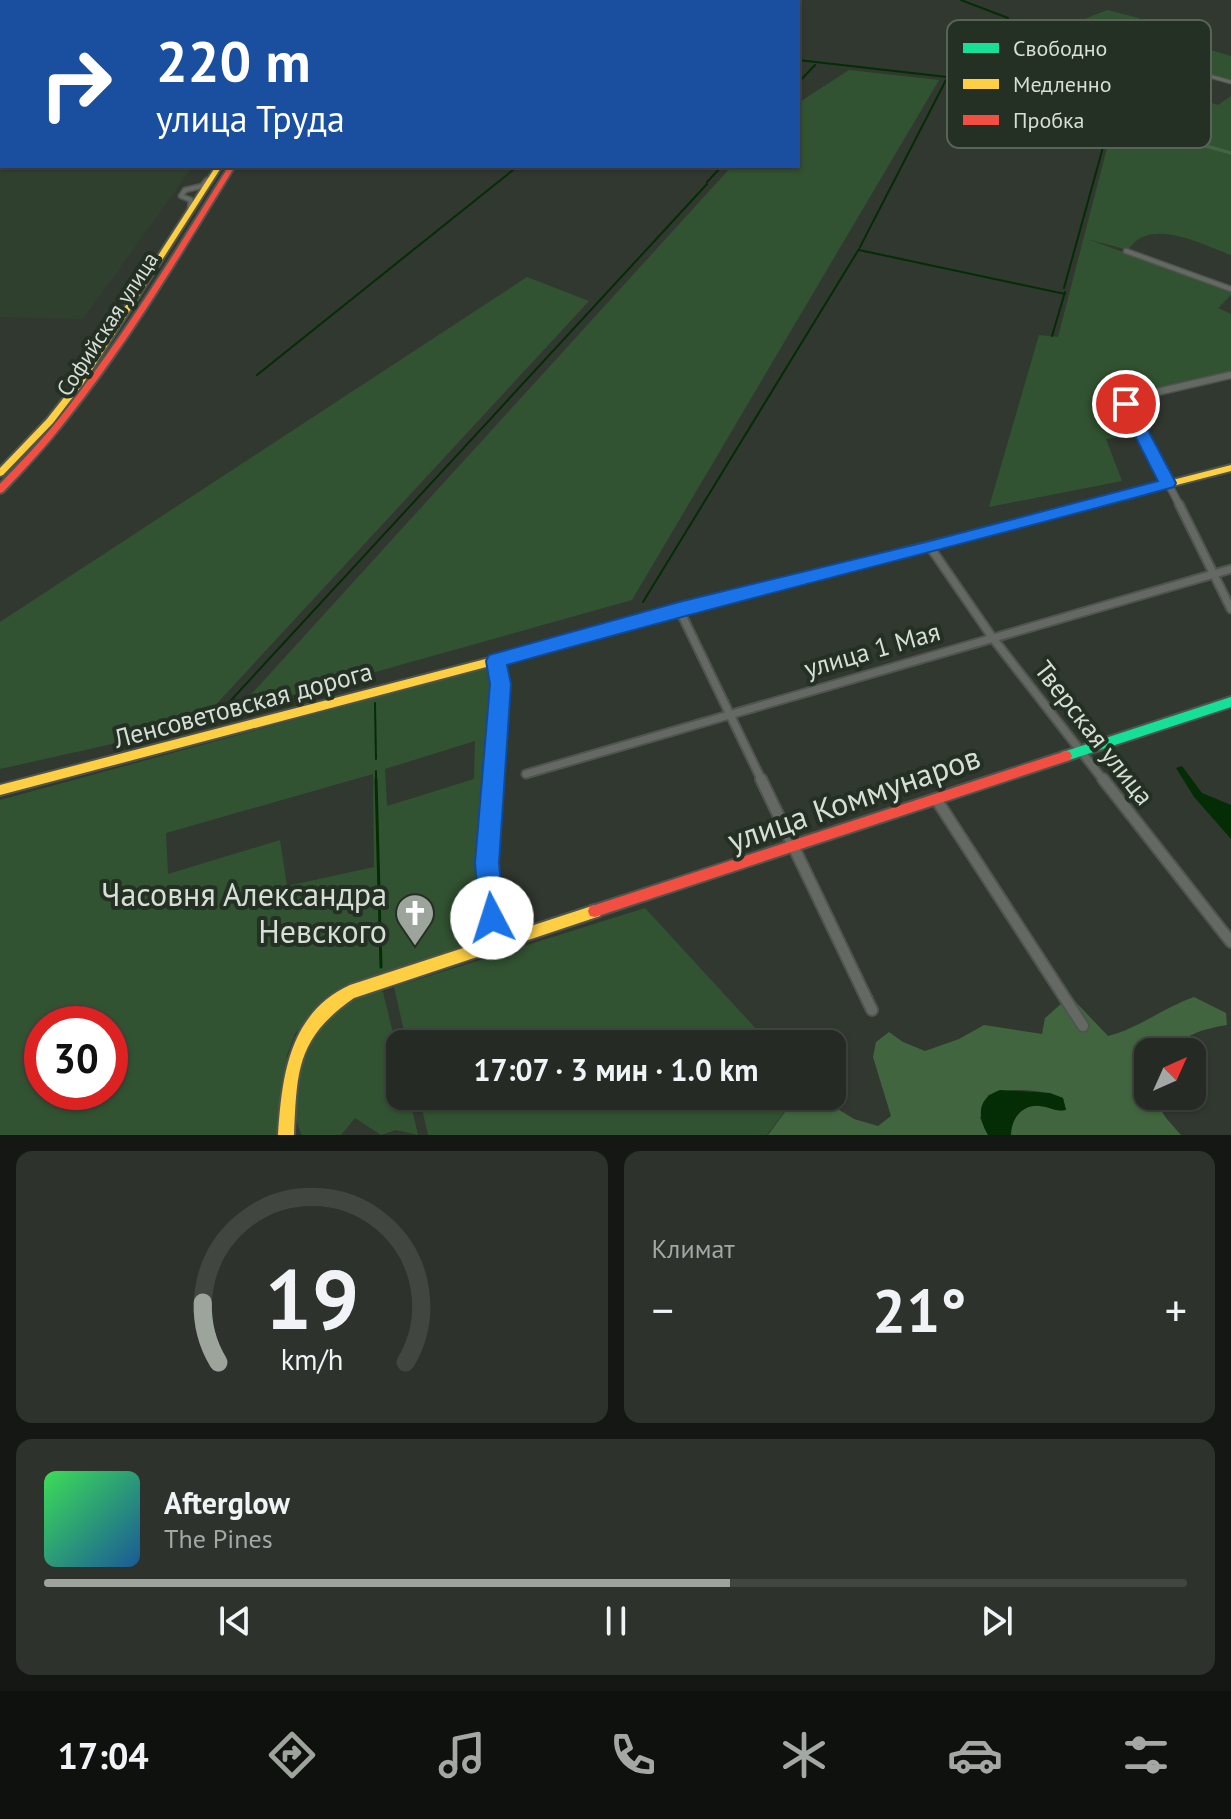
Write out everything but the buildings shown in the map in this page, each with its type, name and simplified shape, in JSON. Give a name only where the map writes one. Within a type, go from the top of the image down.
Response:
[{"type":"street","points":[[1211,76],[1231,82]]},
{"type":"street","name":"Софийская улица","points":[[0,473],[50,421],[80,382],[218,168]]},
{"type":"street","name":"Софийская улица","points":[[0,490],[61,428],[94,385],[231,168]]},
{"type":"street","points":[[1126,251],[1231,289]]},
{"type":"street","points":[[1231,375],[1126,400],[1231,609]]},
{"type":"street","name":"Ленсоветовская дорога","points":[[0,790],[496,661],[679,609],[1231,468]]},
{"type":"street","name":"Тверская улица","points":[[930,547],[992,637],[1231,942]]},
{"type":"street","name":"улица 1 Мая","points":[[526,774],[1231,569]]},
{"type":"street","points":[[679,609],[872,1010]]},
{"type":"street","points":[[494,946],[487,863],[501,684],[496,661]]},
{"type":"street","name":"улица Коммунаров","points":[[286,1135],[293,1058],[299,1038],[322,1009],[350,992],[1231,702]]},
{"type":"street","points":[[936,799],[1083,1026]]},
{"type":"shaded area","points":[[1107,10],[1139,18],[1139,20],[1082,20]]},
{"type":"shaded area","points":[[1211,51],[1231,56],[1231,81],[1211,76]]},
{"type":"shaded area","points":[[849,70],[939,80],[632,600],[236,711],[730,168],[800,168],[800,102]]},
{"type":"shaded area","points":[[1231,96],[1231,151],[1211,145],[1211,103],[1218,105]]},
{"type":"shaded area","points":[[1211,145],[1231,151],[1231,155],[1206,148]]},
{"type":"shaded area","points":[[1107,148],[1207,148],[1231,155],[1231,255],[1191,240],[1162,234],[1137,240],[1128,250],[1087,239],[1231,291],[1231,295],[1218,308],[1231,314],[1231,373],[1117,400],[1135,435],[1106,439],[1122,481],[989,507],[1039,335],[1058,337]]},
{"type":"shaded area","points":[[0,168],[192,168],[83,319],[0,317]]},
{"type":"shaded area","points":[[527,277],[589,301],[197,725],[0,769],[0,622]]},
{"type":"shaded area","points":[[484,668],[495,672],[480,862],[489,938],[485,943],[341,989],[319,1006],[295,1034],[287,1055],[281,1135],[0,1135],[0,800]],"holes":[[[475,741],[474,779],[387,806],[385,769]],[[373,774],[374,867],[287,886],[280,840],[168,874],[166,833]]]},
{"type":"shaded area","points":[[1182,766],[1202,793],[1231,805],[1231,839],[1194,797],[1176,768]]},
{"type":"shaded area","points":[[645,908],[757,1030],[404,1030],[394,987]]},
{"type":"shaded area","points":[[378,989],[383,992],[392,1030],[386,1030],[386,1110],[412,1110],[418,1135],[396,1130],[381,1135],[355,1118],[341,1135],[302,1135],[296,1120],[294,1098],[309,1043],[324,1019],[362,995]]},
{"type":"shaded area","points":[[1070,996],[1108,1036],[1194,997],[1226,1013],[1227,1025],[1187,1038],[1134,1038],[1134,1110],[1161,1110],[1181,1135],[1011,1135],[1015,1118],[1028,1107],[1066,1110],[1063,1098],[1016,1090],[988,1095],[980,1118],[988,1135],[768,1135],[786,1110],[839,1110],[854,1119],[878,1126],[891,1116],[873,1057],[876,1042],[889,1032],[925,1051],[959,1039],[984,1025],[1042,1034],[1045,1018]]},
{"type":"shaded area","points":[[1000,1090],[1050,1093],[1063,1098],[1066,1110],[1028,1107],[1015,1118],[1011,1135],[988,1135],[981,1108],[992,1093]]},
{"type":"shaded area","points":[[422,1110],[786,1110],[767,1135],[428,1135]]},
{"type":"waterway","points":[[961,0],[1008,18]]},
{"type":"waterway","points":[[800,60],[947,77]]},
{"type":"waterway","points":[[800,81],[815,65]]},
{"type":"waterway","points":[[860,247],[946,80]]},
{"type":"waterway","points":[[1064,288],[1103,148]]},
{"type":"waterway","points":[[257,375],[516,168]]},
{"type":"waterway","points":[[707,182],[720,168]]},
{"type":"waterway","points":[[222,710],[707,184]]},
{"type":"waterway","points":[[643,602],[859,249]]},
{"type":"waterway","points":[[859,250],[1064,294]]},
{"type":"waterway","points":[[1052,336],[1064,294]]},
{"type":"waterway","points":[[375,703],[376,759]]},
{"type":"waterway","points":[[376,771],[376,779]]},
{"type":"waterway","points":[[376,779],[381,967]]},
{"type":"traffic: fast","points":[[1066,756],[1231,702]]},
{"type":"traffic: slow","points":[[0,473],[50,421],[80,382],[218,168]]},
{"type":"traffic: slow","points":[[982,532],[1231,468]]},
{"type":"traffic: slow","points":[[0,790],[505,658]]},
{"type":"traffic: slow","points":[[286,1135],[289,1091],[297,1053],[305,1036],[330,1006],[350,992],[595,911]]},
{"type":"traffic: jam","points":[[0,490],[66,415],[125,335],[231,168]]},
{"type":"traffic: jam","points":[[505,658],[679,609],[982,532]]},
{"type":"traffic: jam","points":[[595,911],[1066,756]]},
{"type":"place","name":"Часовня Александра Невского","points":[[415,947]]},
{"type":"route","points":[[492,918],[487,863],[501,684],[496,661],[679,609],[930,547],[1168,483],[1126,404]]}]
